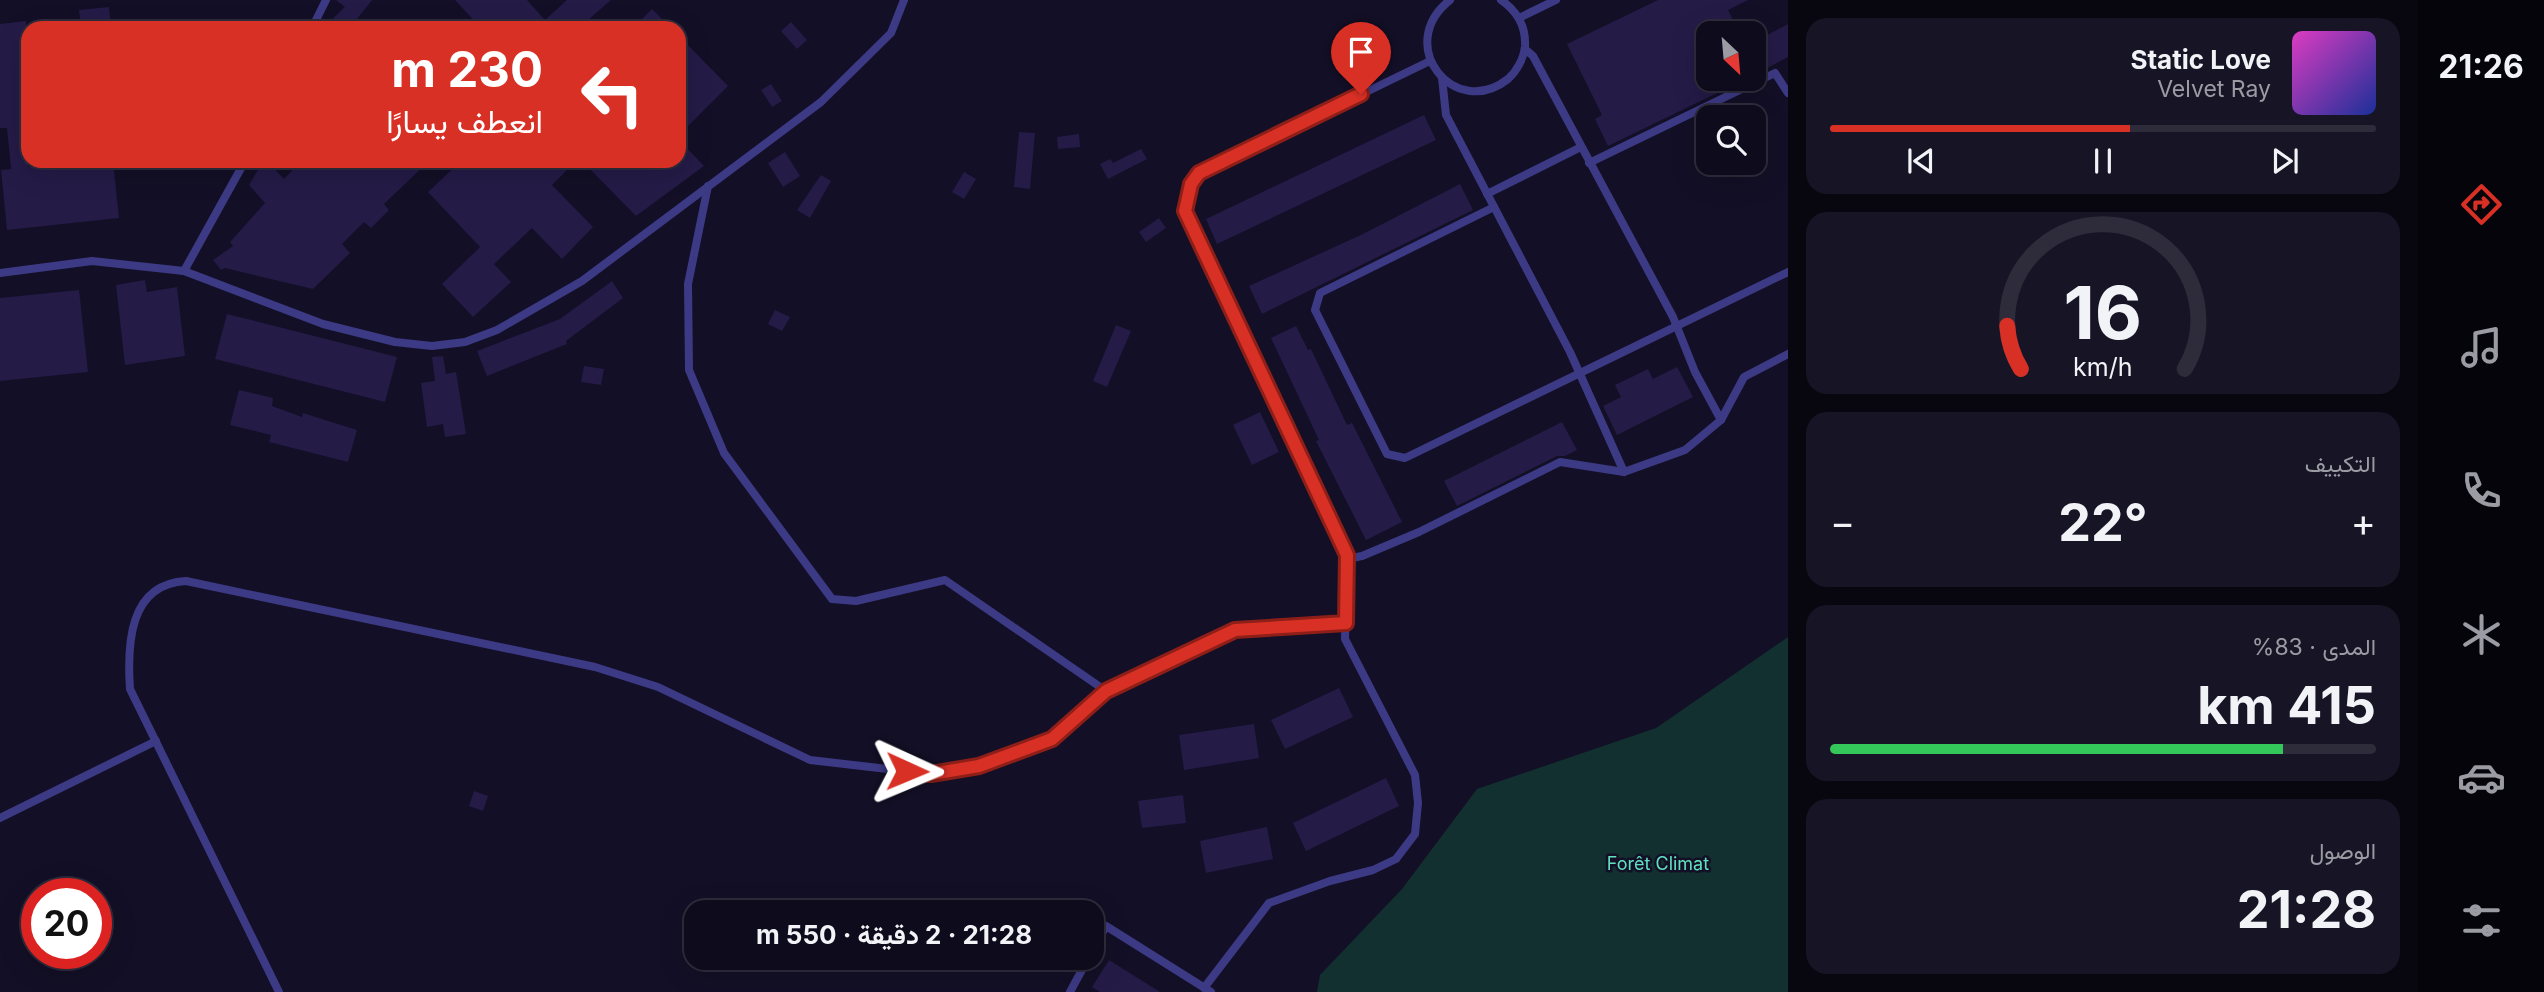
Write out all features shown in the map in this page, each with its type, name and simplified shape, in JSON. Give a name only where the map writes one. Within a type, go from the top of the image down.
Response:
[{"type":"lane","points":[[316,21],[326,0]]},
{"type":"lane","points":[[0,273],[92,261],[184,271],[323,324],[395,342],[432,346],[465,342],[497,330],[582,281],[821,102],[891,33],[904,0]]},
{"type":"lane","points":[[1447,1],[1438,9],[1429,24],[1426,41],[1430,61],[1449,84],[1465,90],[1482,91],[1498,86],[1516,70],[1525,49],[1524,33],[1519,19],[1501,0]]},
{"type":"lane","points":[[1519,19],[1556,0]]},
{"type":"lane","points":[[1525,49],[1533,56],[1677,326],[1695,372],[1721,420]]},
{"type":"lane","points":[[1104,930],[1106,926],[1208,990],[1269,904],[1386,865],[1396,859],[1415,834],[1418,803],[1415,775],[1345,639],[1347,559],[1185,211],[1185,200],[1199,173],[1430,61]]},
{"type":"lane","points":[[1589,163],[1775,73],[1788,93]]},
{"type":"lane","points":[[1442,78],[1446,115],[1580,373],[1624,471]]},
{"type":"lane","points":[[1487,194],[1581,148]]},
{"type":"lane","points":[[184,271],[241,168]]},
{"type":"lane","points":[[708,186],[688,284],[689,370],[724,453],[832,599],[856,601],[945,580],[1106,691]]},
{"type":"lane","points":[[1494,207],[1320,293],[1315,310],[1387,454],[1405,458],[1788,272]]},
{"type":"lane","points":[[1347,559],[1362,556],[1419,532],[1560,462],[1624,471],[1685,450],[1721,420],[1744,377],[1788,354]]},
{"type":"lane","points":[[279,992],[131,689],[128,659],[136,615],[144,601],[168,582],[186,581],[595,667],[658,687],[810,760],[931,774],[979,766],[1052,739],[1106,691],[1235,630],[1346,623]]},
{"type":"lane","points":[[0,818],[156,741]]},
{"type":"lane","points":[[1070,992],[1082,970]]},
{"type":"green space","name":"Forêt Climat","points":[[1788,637],[1788,992],[1317,992],[1320,975],[1402,889],[1477,789],[1656,728]]},
{"type":"building","points":[[336,0],[372,0],[356,21],[330,21],[345,7]]},
{"type":"building","points":[[455,0],[527,0],[545,20],[567,0],[611,0],[587,21],[474,21]]},
{"type":"building","points":[[1658,0],[1748,0],[1728,10],[1734,21],[1696,21],[1696,91],[1721,91],[1608,146],[1595,119],[1602,115],[1567,44]]},
{"type":"building","points":[[109,7],[110,21],[80,21],[79,10]]},
{"type":"building","points":[[652,9],[664,21],[640,21]]},
{"type":"building","points":[[21,22],[21,168],[114,168],[119,218],[7,230],[1,170],[11,169],[7,128],[0,128],[0,24]]},
{"type":"building","points":[[791,22],[807,40],[797,49],[781,31]]},
{"type":"building","points":[[1788,24],[1788,57],[1766,69],[1766,36]]},
{"type":"building","points":[[686,43],[728,86],[686,128]]},
{"type":"building","points":[[771,84],[782,101],[772,107],[761,90]]},
{"type":"building","points":[[1424,115],[1436,140],[1217,244],[1206,219]]},
{"type":"building","points":[[1019,132],[1035,133],[1030,189],[1014,187]]},
{"type":"building","points":[[1079,134],[1080,147],[1058,149],[1057,137]]},
{"type":"building","points":[[686,147],[704,166],[636,216],[589,168],[686,168]]},
{"type":"building","points":[[1141,149],[1147,159],[1108,179],[1100,164],[1110,159],[1113,163]]},
{"type":"building","points":[[785,152],[800,176],[783,187],[768,163]]},
{"type":"building","points":[[259,168],[274,168],[284,179],[294,168],[422,168],[384,204],[389,210],[371,228],[364,222],[342,244],[350,253],[313,289],[225,268],[221,270],[213,260],[233,246],[230,242],[265,203],[249,185]]},
{"type":"building","points":[[454,168],[569,168],[552,185],[593,227],[562,259],[532,228],[494,264],[511,282],[473,317],[442,284],[480,247],[428,192]]},
{"type":"building","points":[[964,172],[976,179],[964,199],[952,192]]},
{"type":"building","points":[[821,175],[831,181],[810,218],[797,210]]},
{"type":"building","points":[[1460,184],[1473,210],[1262,314],[1249,286],[1363,234]]},
{"type":"building","points":[[1159,218],[1166,228],[1146,242],[1139,232]]},
{"type":"building","points":[[145,280],[147,292],[177,287],[185,356],[125,365],[116,285]]},
{"type":"building","points":[[612,281],[623,298],[566,341],[567,344],[487,376],[477,351],[560,319]]},
{"type":"building","points":[[79,290],[88,372],[0,381],[0,298]]},
{"type":"building","points":[[775,310],[790,317],[782,331],[768,324]]},
{"type":"building","points":[[227,314],[397,357],[385,402],[215,359]]},
{"type":"building","points":[[1116,325],[1131,331],[1107,387],[1093,381]]},
{"type":"building","points":[[1296,326],[1308,350],[1311,349],[1347,425],[1352,423],[1402,522],[1366,540],[1316,441],[1319,440],[1271,338]]},
{"type":"building","points":[[443,356],[446,374],[456,372],[466,434],[445,437],[443,424],[427,427],[421,383],[435,381],[432,357]]},
{"type":"building","points":[[584,366],[604,369],[601,385],[581,382]]},
{"type":"building","points":[[1677,367],[1693,397],[1617,435],[1603,406],[1621,397],[1615,385],[1648,369],[1653,379]]},
{"type":"building","points":[[239,390],[273,398],[272,406],[302,417],[303,413],[357,430],[348,462],[269,442],[271,435],[230,425]]},
{"type":"building","points":[[1260,412],[1279,452],[1252,465],[1233,425]]},
{"type":"building","points":[[1562,422],[1577,450],[1565,456],[1557,456],[1457,506],[1444,481]]},
{"type":"building","points":[[1339,688],[1353,717],[1285,749],[1271,720]]},
{"type":"building","points":[[1254,724],[1259,758],[1184,770],[1179,735]]},
{"type":"building","points":[[1386,778],[1399,806],[1306,851],[1293,823]]},
{"type":"building","points":[[474,791],[488,796],[483,811],[469,806]]},
{"type":"building","points":[[1183,795],[1186,823],[1142,828],[1138,801]]},
{"type":"building","points":[[1267,827],[1273,859],[1206,873],[1200,841]]},
{"type":"building","points":[[1109,960],[1160,992],[1100,992],[1092,987]]},
{"type":"route","points":[[907,771],[931,774],[979,766],[1052,739],[1106,691],[1235,630],[1346,623],[1347,555],[1185,211],[1185,200],[1199,173],[1361,94]]}]
